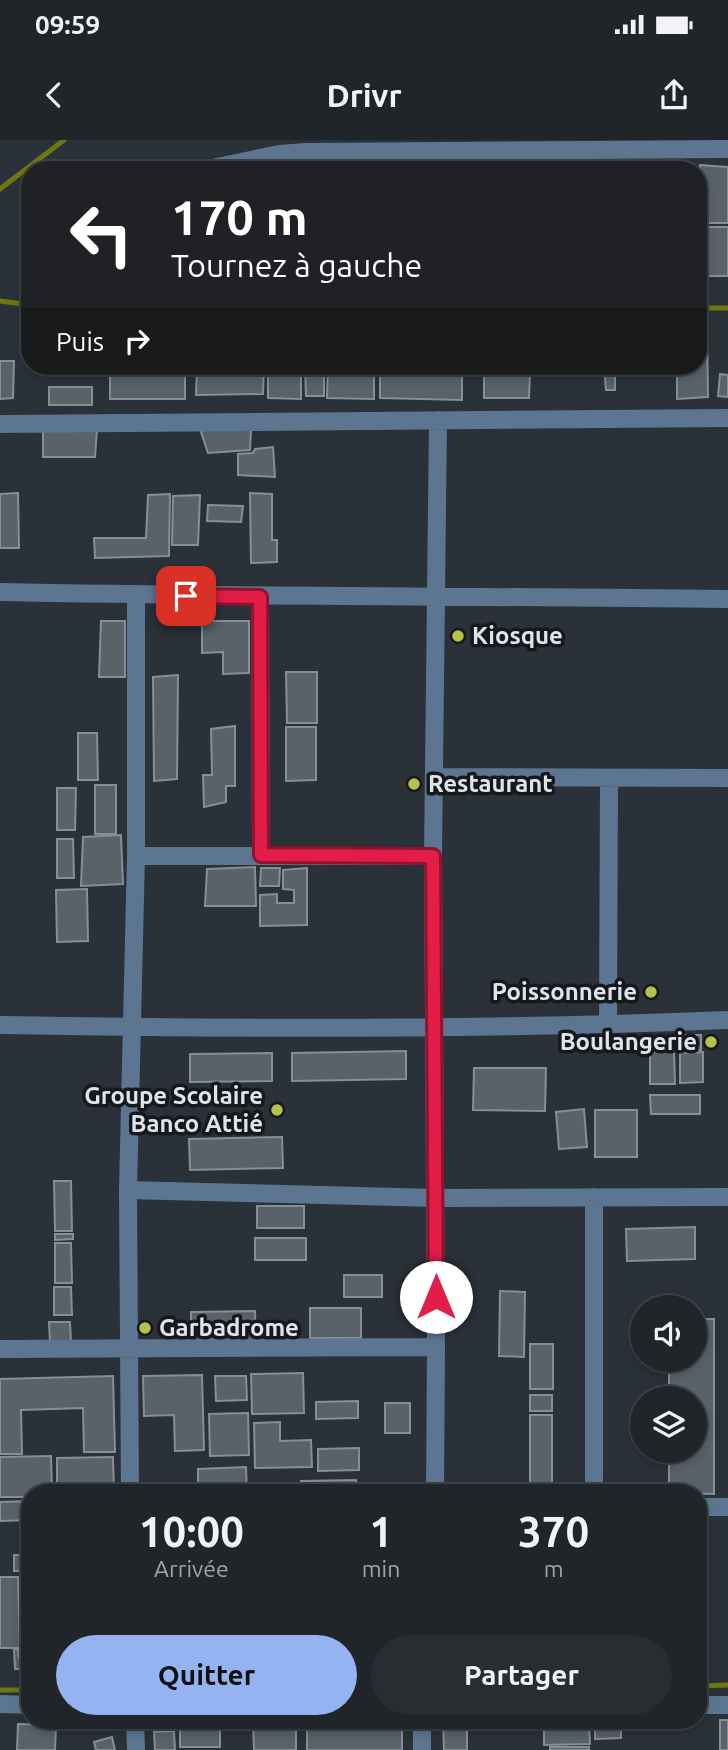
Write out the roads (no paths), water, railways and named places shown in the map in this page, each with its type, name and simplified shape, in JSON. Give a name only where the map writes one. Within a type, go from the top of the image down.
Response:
[{"type":"street","points":[[249,161],[306,152],[728,149]]},
{"type":"street","points":[[0,424],[728,418]]},
{"type":"street","points":[[435,1484],[433,856],[438,420]]},
{"type":"street","points":[[0,592],[260,597],[435,595],[728,600]]},
{"type":"street","points":[[130,1484],[128,1190],[136,856],[136,595]]},
{"type":"street","points":[[260,597],[261,855]]},
{"type":"street","points":[[435,777],[728,778]]},
{"type":"street","points":[[608,1025],[609,778]]},
{"type":"street","points":[[136,856],[433,856]]},
{"type":"street","points":[[0,1026],[435,1027],[608,1025],[728,1020]]},
{"type":"street","points":[[128,1190],[436,1198],[728,1197]]},
{"type":"street","points":[[594,1197],[594,1484]]},
{"type":"street","points":[[0,1349],[436,1347]]},
{"type":"street","points":[[707,1507],[728,1507]]},
{"type":"street","points":[[0,1704],[21,1705]]},
{"type":"street","points":[[707,1705],[728,1705]]},
{"type":"street","points":[[135,1729],[136,1750]]},
{"type":"street","points":[[422,1729],[422,1750]]},
{"type":"waterway","points":[[37,161],[64,140]]},
{"type":"waterway","points":[[0,189],[21,173]]},
{"type":"waterway","points":[[0,301],[21,304]]},
{"type":"waterway","points":[[707,308],[728,308]]},
{"type":"waterway","points":[[707,1686],[728,1685]]},
{"type":"waterway","points":[[0,1690],[21,1690]]},
{"type":"place","name":"Kiosque","points":[[458,636]]},
{"type":"place","name":"Restaurant","points":[[414,784]]},
{"type":"place","name":"Poissonnerie","points":[[651,992]]},
{"type":"place","name":"Boulangerie","points":[[711,1042]]},
{"type":"place","name":"Groupe Scolaire Banco Attié","points":[[277,1110]]},
{"type":"place","name":"Garbadrome","points":[[145,1328]]}]
